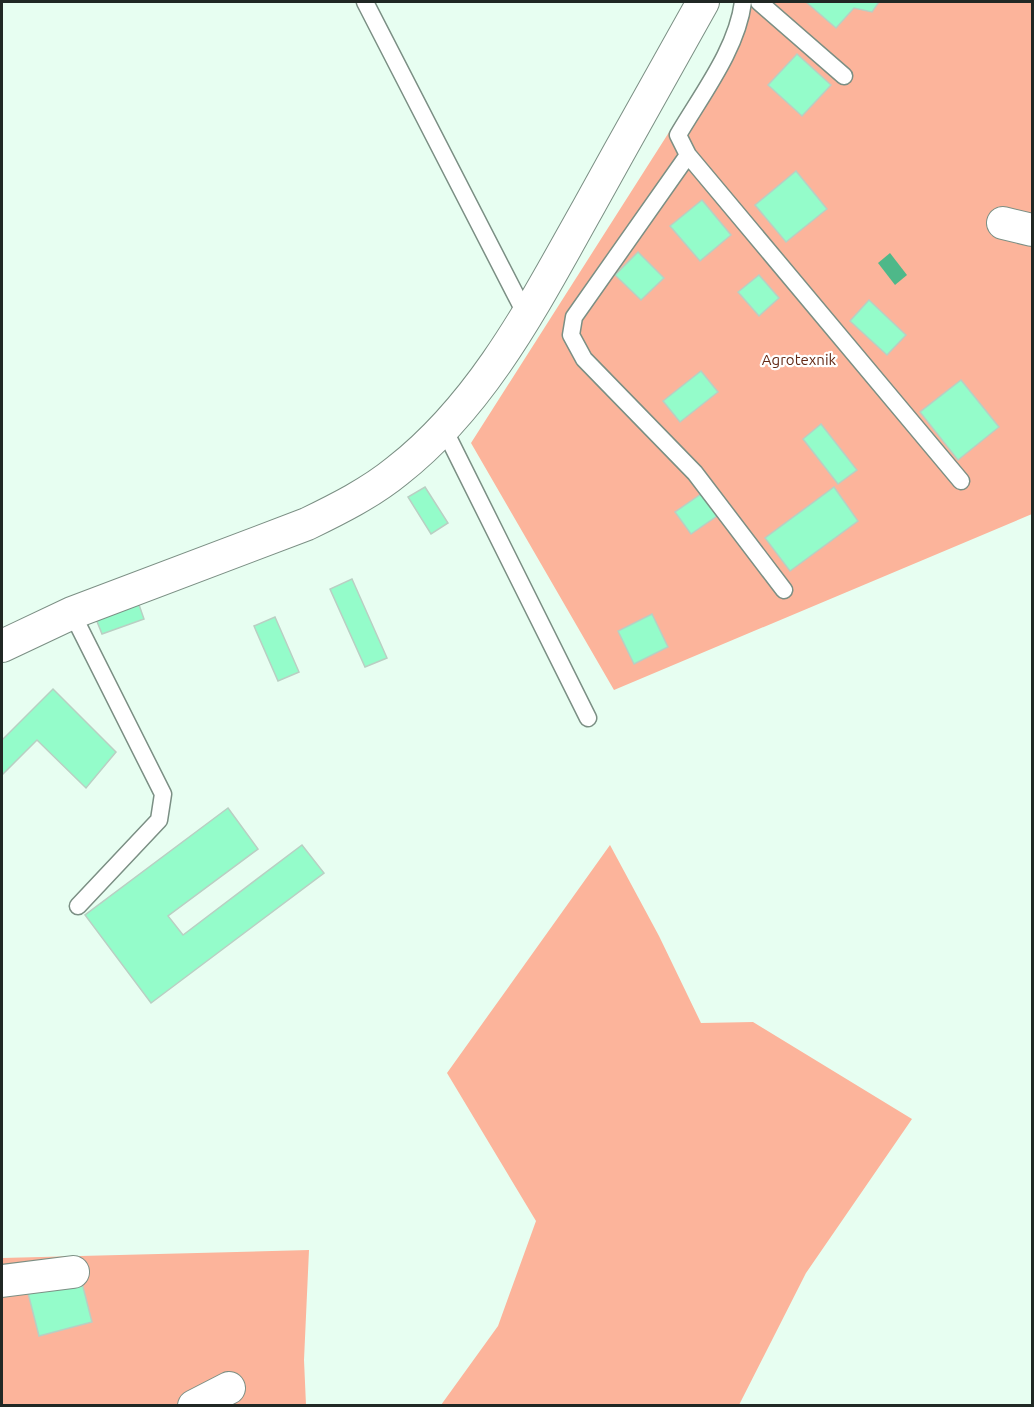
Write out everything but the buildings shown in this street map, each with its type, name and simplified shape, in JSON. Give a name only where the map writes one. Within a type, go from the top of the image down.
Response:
[{"type":"street","points":[[2,646],[72,613],[258,543],[330,513],[397,471],[443,427],[482,382],[527,317],[703,2]]},
{"type":"street","points":[[2,1281],[73,1272]]},
{"type":"street","points":[[194,1406],[229,1388]]},
{"type":"lane","points":[[365,2],[527,317]]},
{"type":"lane","points":[[743,2],[741,19],[732,43],[678,135],[688,155],[961,481]]},
{"type":"lane","points":[[759,2],[844,76]]},
{"type":"lane","points":[[688,155],[574,317],[571,335],[584,359],[695,473],[784,590]]},
{"type":"lane","points":[[443,427],[588,718]]},
{"type":"lane","points":[[72,613],[163,794],[159,820],[78,906]]},
{"type":"green space","name":"Agrotexnik","points":[[752,2],[1032,2],[1032,514],[614,690],[471,443]]},
{"type":"green space","points":[[610,845],[659,936],[701,1023],[753,1022],[912,1119],[806,1273],[739,1405],[441,1405],[498,1326],[536,1221],[447,1073]]},
{"type":"green space","points":[[309,1250],[304,1360],[306,1405],[2,1405],[2,1258]]},
{"type":"shaded area","points":[[890,253],[907,275],[895,285],[878,263]]}]
